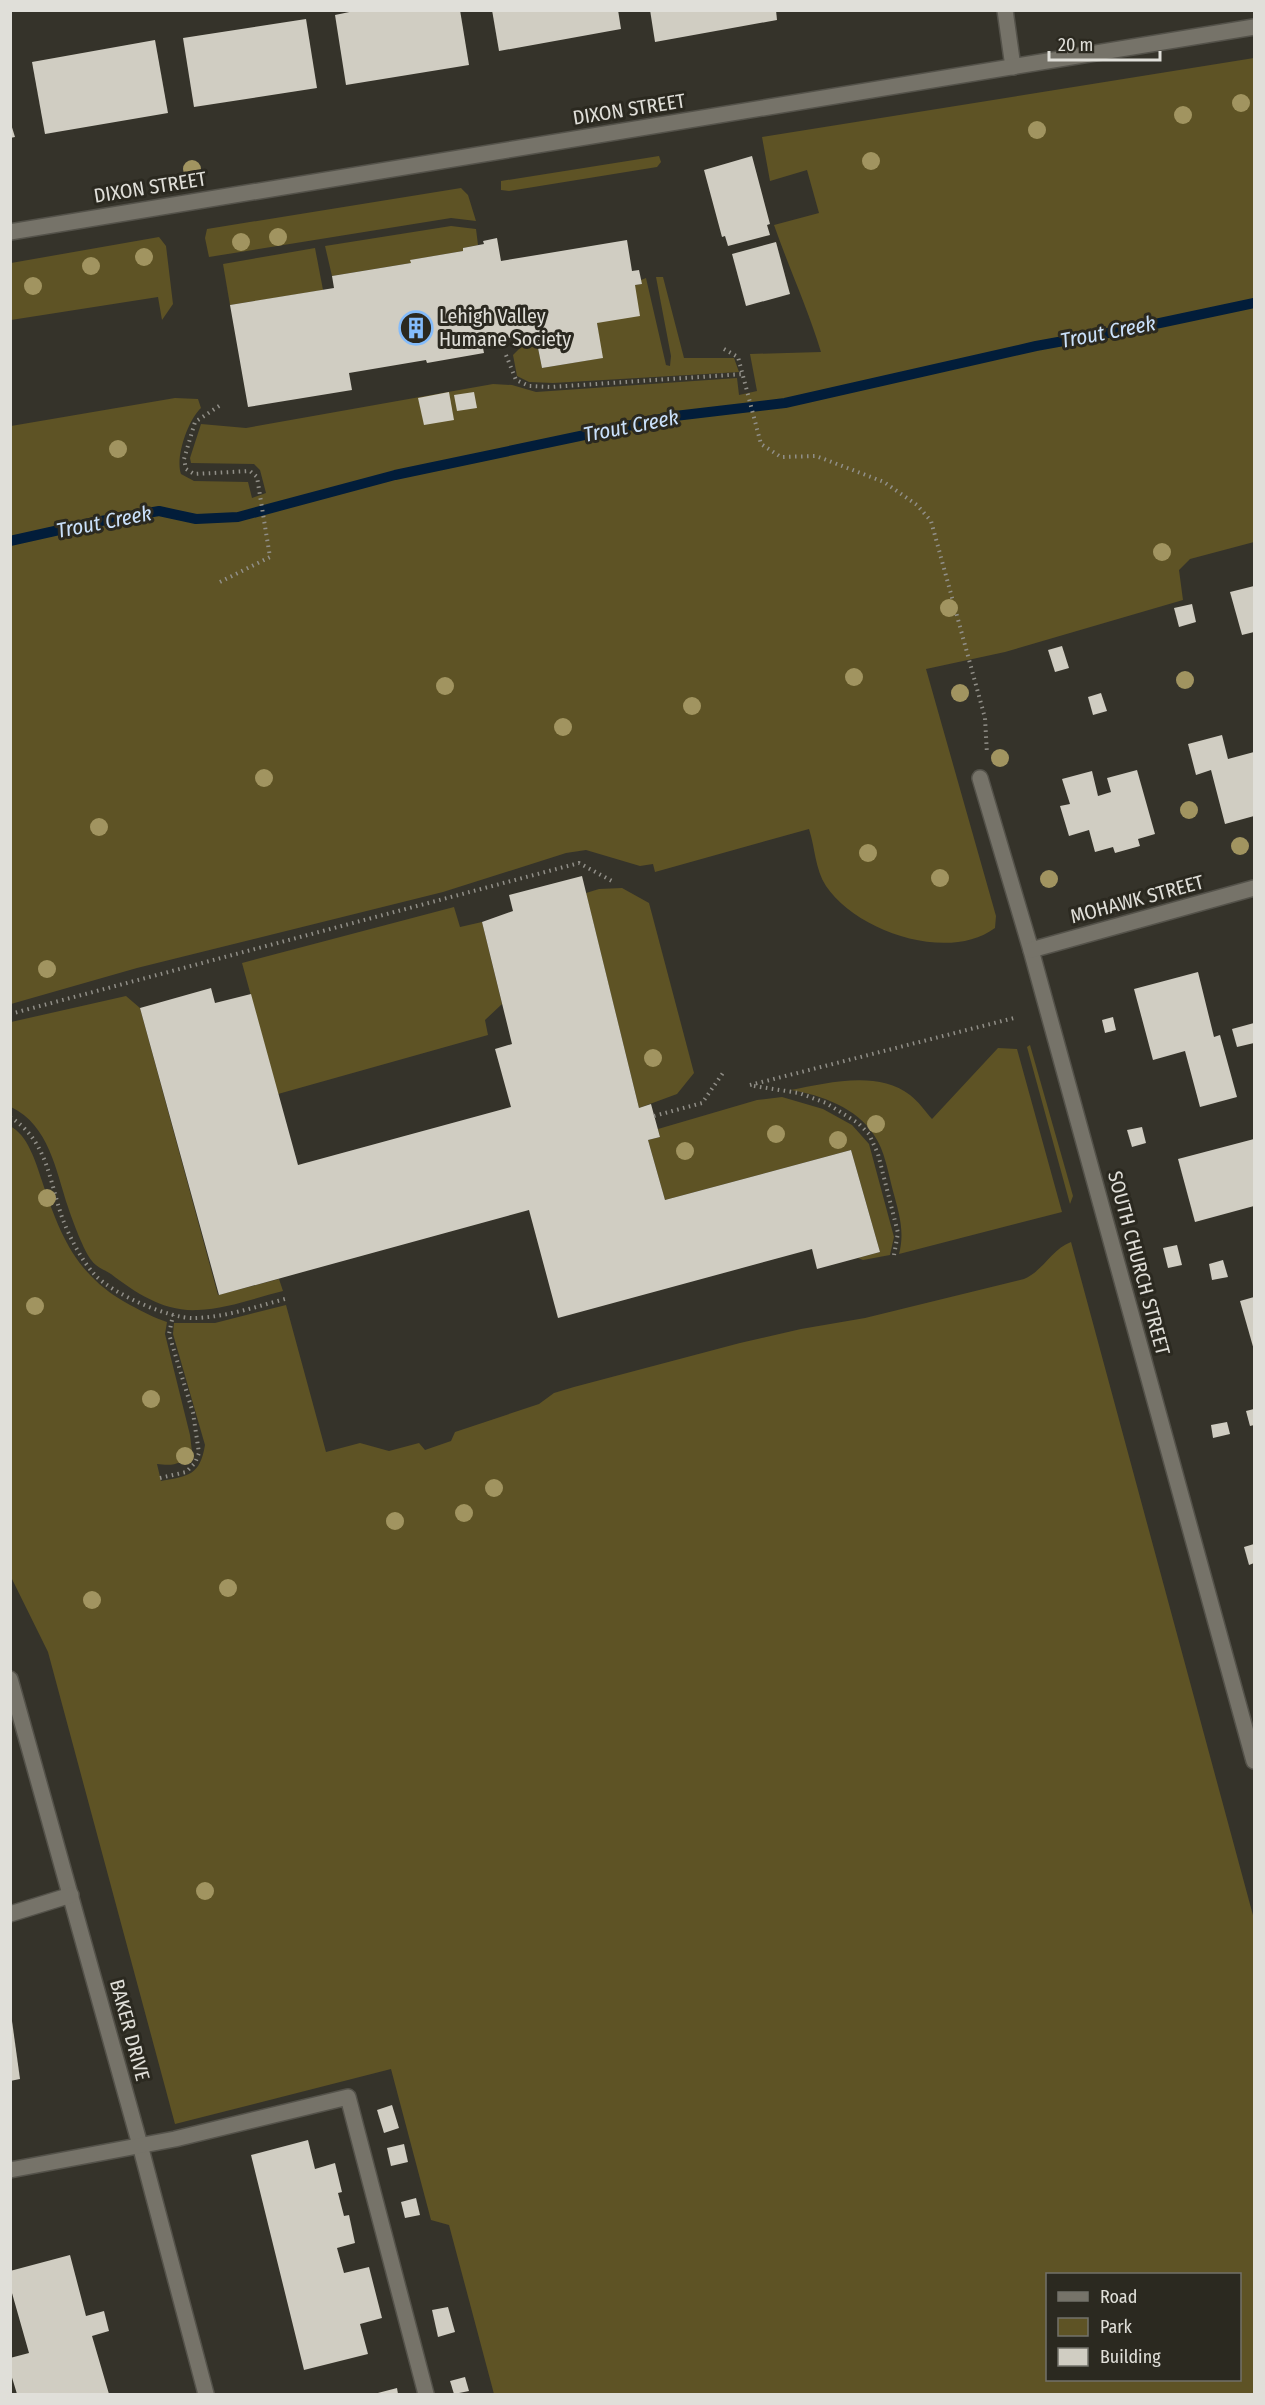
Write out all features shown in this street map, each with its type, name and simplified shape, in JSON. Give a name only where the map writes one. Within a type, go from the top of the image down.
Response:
[{"type":"street","points":[[1005,10],[1013,67]]},
{"type":"street","name":"DIXON STREET","points":[[10,232],[1254,27]]},
{"type":"street","name":"SOUTH CHURCH STREET","points":[[981,778],[1031,950],[1254,1761]]},
{"type":"street","name":"MOHAWK STREET","points":[[1031,950],[1254,888]]},
{"type":"street","name":"BAKER DRIVE","points":[[10,1679],[140,2145],[206,2394]]},
{"type":"street","points":[[10,1914],[71,1895]]},
{"type":"street","points":[[10,2170],[176,2139],[348,2097],[426,2394]]},
{"type":"path","points":[[724,350],[738,357],[761,444],[781,457],[816,456],[884,482],[917,505],[931,521],[985,718],[988,749],[981,778]]},
{"type":"path","points":[[506,356],[516,380],[529,386],[551,387],[744,374]]},
{"type":"path","points":[[220,582],[270,557],[257,477],[250,471],[194,474],[186,469],[184,459],[195,422],[222,404]]},
{"type":"path","points":[[10,1014],[579,863],[612,881]]},
{"type":"path","points":[[894,1255],[898,1233],[878,1154],[869,1134],[826,1103],[799,1093],[750,1085],[1014,1018]]},
{"type":"path","points":[[654,1116],[702,1103],[723,1073]]},
{"type":"path","points":[[10,1117],[25,1126],[37,1141],[64,1222],[90,1269],[97,1277],[157,1311],[193,1318],[216,1316],[285,1299]]},
{"type":"path","points":[[160,1478],[186,1472],[195,1464],[199,1453],[193,1413],[169,1334],[173,1315]]},
{"type":"green space","points":[[1254,58],[1254,542],[1190,559],[1179,570],[1183,600],[1005,652],[926,669],[996,916],[995,928],[975,938],[953,943],[929,942],[904,937],[880,928],[858,916],[840,902],[826,886],[817,865],[809,829],[655,872],[653,864],[640,866],[586,850],[566,853],[443,892],[137,968],[11,1004],[11,426],[175,398],[198,399],[201,408],[187,430],[181,449],[181,474],[194,481],[248,482],[252,498],[266,493],[260,470],[254,464],[191,463],[190,458],[201,424],[246,428],[493,384],[512,385],[536,392],[737,378],[739,395],[757,391],[750,354],[821,352],[774,225],[819,213],[807,170],[770,181],[762,137]]},
{"type":"green space","points":[[659,156],[661,162],[657,167],[509,191],[501,190],[501,181]]},
{"type":"green space","points":[[461,188],[468,195],[476,221],[451,218],[209,257],[205,238],[207,229]]},
{"type":"green space","points":[[451,226],[476,229],[478,245],[463,248],[463,251],[411,260],[411,263],[332,276],[325,246]]},
{"type":"green space","points":[[159,237],[166,246],[173,304],[162,320],[158,297],[11,320],[11,263]]},
{"type":"green space","points":[[315,248],[323,290],[230,305],[223,264]]},
{"type":"green space","points":[[656,277],[663,277],[684,358],[734,358],[739,372],[553,383],[529,382],[517,376],[513,355],[535,333],[542,368],[602,358],[597,323],[635,285],[642,284],[641,280],[646,278],[666,365],[670,366],[671,356]]},
{"type":"green space","points":[[622,888],[649,903],[694,1073],[677,1094],[639,1108],[586,893],[599,889]]},
{"type":"green space","points":[[454,907],[460,927],[482,922],[502,1004],[485,1020],[488,1035],[278,1094],[242,963]]},
{"type":"green space","points":[[126,996],[140,1008],[218,1295],[279,1279],[283,1291],[219,1308],[186,1310],[174,1308],[151,1300],[130,1288],[96,1265],[85,1250],[55,1164],[43,1137],[24,1115],[11,1107],[11,1022]]},
{"type":"green space","points":[[1030,1045],[1073,1196],[1070,1204],[1027,1047]]},
{"type":"green space","points":[[998,1048],[1017,1049],[1062,1212],[899,1254],[901,1230],[899,1215],[884,1155],[878,1141],[867,1126],[848,1110],[826,1099],[791,1090],[852,1080],[883,1083],[897,1087],[910,1095],[932,1119]]},
{"type":"green space","points":[[782,1097],[823,1109],[852,1125],[869,1144],[894,1237],[890,1255],[863,1260],[858,1258],[880,1252],[851,1150],[665,1200],[648,1140],[660,1137],[658,1129],[757,1100]]},
{"type":"green space","points":[[10,1126],[22,1136],[30,1150],[56,1219],[72,1252],[83,1267],[111,1294],[167,1322],[165,1334],[190,1435],[192,1452],[176,1464],[157,1464],[161,1481],[192,1472],[200,1463],[205,1445],[173,1334],[174,1323],[215,1323],[286,1305],[326,1452],[360,1443],[389,1451],[419,1443],[425,1450],[451,1441],[455,1432],[539,1404],[554,1393],[574,1387],[740,1343],[865,1318],[1024,1279],[1037,1271],[1064,1245],[1071,1242],[1254,1919],[1254,2394],[494,2394],[449,2225],[431,2220],[391,2069],[175,2124],[48,1652],[11,1577]]},
{"type":"building","points":[[359,10],[460,10],[469,65],[346,85],[335,15]]},
{"type":"building","points":[[492,10],[618,10],[621,29],[499,51]]},
{"type":"building","points":[[650,10],[776,10],[777,20],[655,42]]},
{"type":"building","points":[[306,19],[317,88],[194,107],[183,38]]},
{"type":"building","points":[[155,40],[168,113],[45,134],[32,62]]},
{"type":"building","points":[[10,121],[15,137],[10,138]]},
{"type":"building","points":[[752,156],[770,224],[767,225],[770,235],[728,246],[725,236],[722,237],[704,170]]},
{"type":"building","name":"Lehigh Valley Humane Society","points":[[497,238],[501,261],[627,240],[632,271],[639,270],[642,284],[635,285],[640,316],[597,323],[603,358],[542,368],[535,333],[482,343],[484,353],[349,373],[352,390],[248,407],[230,305],[334,288],[332,276],[411,263],[410,260],[463,251],[463,248],[484,244],[483,241]]},
{"type":"building","points":[[776,242],[790,294],[746,306],[732,254]]},
{"type":"building","points":[[449,392],[454,420],[424,425],[418,398]]},
{"type":"building","points":[[474,392],[477,408],[457,411],[454,395]]},
{"type":"building","points":[[1254,586],[1254,632],[1242,635],[1230,592]]},
{"type":"building","points":[[1192,604],[1196,622],[1179,627],[1174,608]]},
{"type":"building","points":[[1062,646],[1069,668],[1055,672],[1048,650]]},
{"type":"building","points":[[1101,693],[1107,711],[1093,715],[1088,697]]},
{"type":"building","points":[[1222,735],[1228,759],[1254,752],[1254,816],[1225,824],[1211,770],[1196,775],[1188,744]]},
{"type":"building","points":[[1137,770],[1155,834],[1138,839],[1140,846],[1115,853],[1113,847],[1095,852],[1089,830],[1069,836],[1060,806],[1070,804],[1062,779],[1092,771],[1098,796],[1111,792],[1107,778]]},
{"type":"building","points":[[582,876],[639,1108],[651,1104],[660,1137],[648,1140],[665,1200],[851,1150],[880,1252],[817,1269],[812,1249],[558,1318],[529,1210],[219,1295],[140,1008],[211,988],[215,1003],[251,994],[298,1165],[511,1107],[495,1049],[512,1044],[482,922],[513,911],[509,895]]},
{"type":"building","points":[[1198,972],[1214,1037],[1220,1035],[1237,1097],[1200,1107],[1185,1051],[1153,1060],[1134,989]]},
{"type":"building","points":[[1113,1017],[1116,1030],[1105,1033],[1102,1020]]},
{"type":"building","points":[[1254,1023],[1254,1043],[1237,1047],[1232,1029]]},
{"type":"building","points":[[1142,1127],[1146,1143],[1132,1147],[1127,1130]]},
{"type":"building","points":[[1254,1139],[1254,1206],[1195,1222],[1178,1159]]},
{"type":"building","points":[[1177,1245],[1182,1265],[1168,1268],[1163,1248]]},
{"type":"building","points":[[1223,1260],[1228,1277],[1212,1280],[1209,1264]]},
{"type":"building","points":[[1254,1297],[1254,1350],[1240,1301]]},
{"type":"building","points":[[1254,1409],[1254,1425],[1250,1426],[1246,1411]]},
{"type":"building","points":[[1227,1422],[1230,1434],[1213,1438],[1211,1425]]},
{"type":"building","points":[[1254,1544],[1254,1563],[1249,1565],[1244,1547]]},
{"type":"building","points":[[12,2021],[20,2079],[10,2081],[10,2022]]},
{"type":"building","points":[[392,2105],[399,2128],[384,2133],[377,2110]]},
{"type":"building","points":[[308,2140],[315,2169],[335,2163],[342,2192],[338,2193],[344,2216],[349,2215],[355,2243],[337,2248],[344,2273],[369,2267],[382,2318],[360,2324],[368,2354],[304,2370],[251,2155]]},
{"type":"building","points":[[404,2144],[408,2162],[391,2166],[387,2148]]},
{"type":"building","points":[[416,2198],[420,2215],[405,2218],[401,2202]]},
{"type":"building","points":[[70,2255],[86,2316],[104,2311],[109,2331],[92,2336],[109,2394],[17,2394],[10,2371],[10,2358],[29,2353],[10,2286],[10,2271]]},
{"type":"building","points":[[448,2307],[455,2332],[438,2337],[432,2310]]},
{"type":"building","points":[[465,2377],[469,2391],[454,2394],[450,2381]]},
{"type":"building","points":[[397,2388],[398,2394],[374,2394]]},
{"type":"waterway","name":"Trout Creek","points":[[10,541],[95,522],[159,511],[196,519],[238,517],[395,475],[675,416],[785,403],[1036,346],[1254,303]]},
{"type":"place","name":"Lehigh Valley Humane Society","points":[[416,328]]}]
